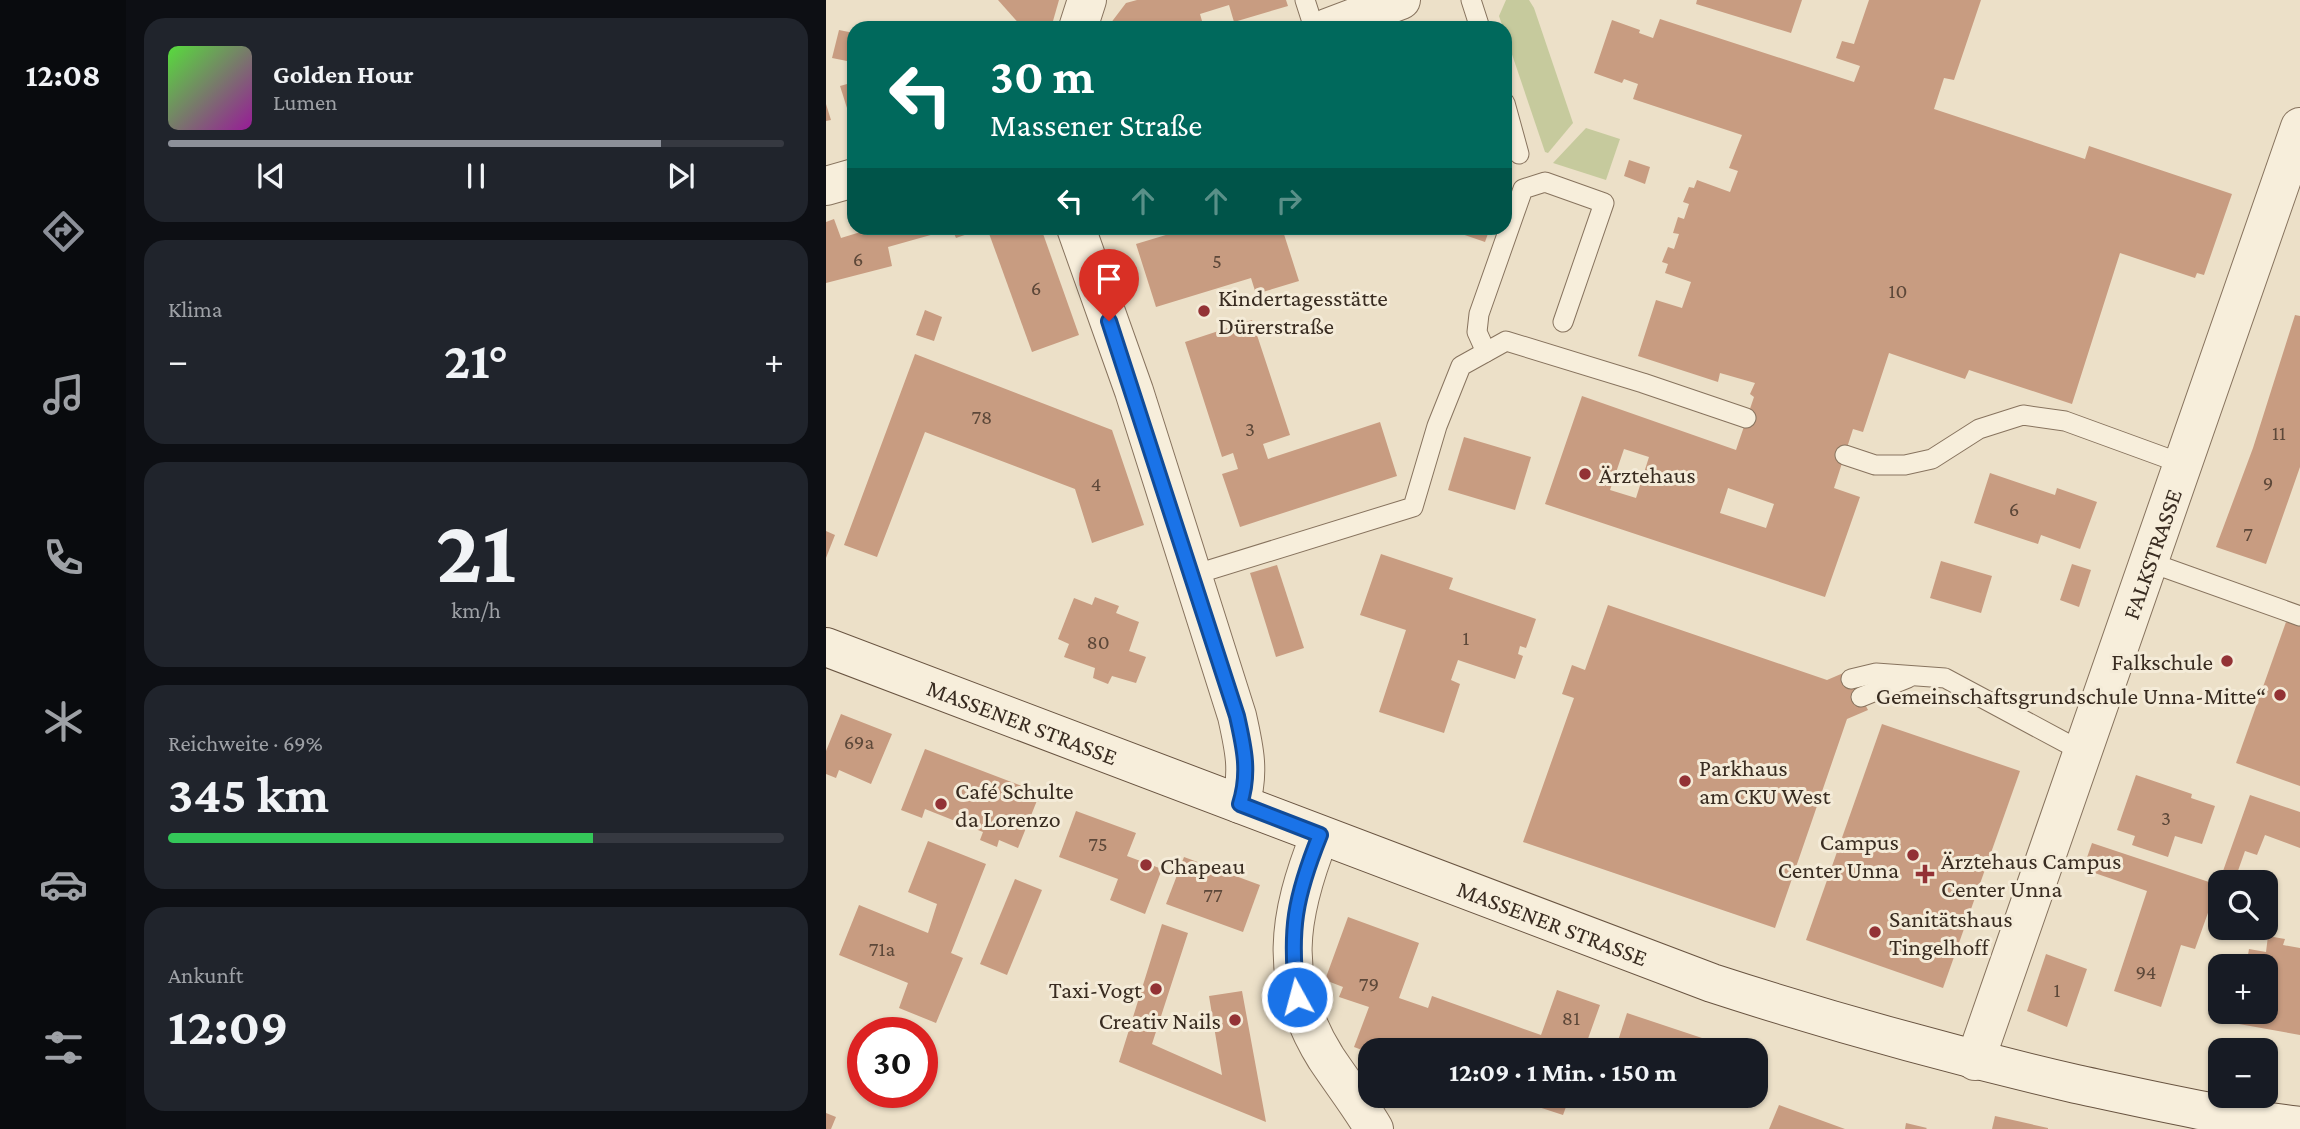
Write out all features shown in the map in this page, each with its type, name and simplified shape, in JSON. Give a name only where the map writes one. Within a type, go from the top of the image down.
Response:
[{"type":"street","points":[[1080,21],[1087,0]]},
{"type":"street","points":[[1354,21],[1381,14]]},
{"type":"street","name":"FALKSTRASSE","points":[[1975,1061],[2300,127]]},
{"type":"street","points":[[826,186],[847,180]]},
{"type":"street","points":[[1078,235],[1134,391],[1237,716],[1246,758],[1245,786],[1240,804]]},
{"type":"street","name":"MASSENER STRASSE","points":[[826,647],[1652,963],[1836,1024],[1975,1061],[2130,1096],[2300,1126]]},
{"type":"street","points":[[1320,835],[1300,884],[1294,915],[1292,957],[1297,997],[1325,1056],[1380,1127]]},
{"type":"lane","points":[[1305,0],[1312,21]]},
{"type":"lane","points":[[1471,0],[1478,21]]},
{"type":"lane","points":[[1512,128],[1519,154],[1512,150]]},
{"type":"lane","points":[[1512,220],[1523,189],[1545,182],[1604,203],[1563,322]]},
{"type":"lane","points":[[1486,352],[1477,332],[1479,314],[1507,235]]},
{"type":"lane","points":[[1194,575],[1413,507],[1433,437],[1461,366],[1506,341],[1746,418]]},
{"type":"lane","points":[[1845,455],[1875,465],[1905,466],[1932,459],[1979,429],[2023,415],[2066,421],[2183,464]]},
{"type":"lane","points":[[2150,562],[2300,616]]},
{"type":"lane","points":[[1851,679],[1876,673],[1945,678],[2084,752]]},
{"type":"lane","points":[[1861,697],[1909,677]]},
{"type":"green space","points":[[1506,0],[1529,0],[1534,8],[1573,123],[1548,153],[1545,152],[1512,54],[1512,21],[1501,21],[1499,16]]},
{"type":"green space","points":[[1586,128],[1620,139],[1606,180],[1553,163]]},
{"type":"building","points":[[998,0],[1059,0],[1053,21],[1017,21]]},
{"type":"building","points":[[1137,0],[1286,0],[1288,6],[1237,21],[1234,21],[1229,5],[1200,14],[1202,21],[1112,21],[1126,3]]},
{"type":"building","points":[[1697,0],[1802,0],[1791,33],[1696,4]]},
{"type":"building","points":[[1869,0],[1981,0],[1954,80],[1944,78],[1934,109],[2085,159],[2089,146],[2232,194],[2204,275],[2197,273],[2195,278],[2120,253],[2072,404],[1969,370],[1965,379],[1889,353],[1863,432],[1853,429],[1834,488],[1860,497],[1825,597],[1545,504],[1582,396],[1736,450],[1754,397],[1750,394],[1755,383],[1720,373],[1718,382],[1638,356],[1656,300],[1682,308],[1691,282],[1665,273],[1668,264],[1662,262],[1668,247],[1674,249],[1679,234],[1673,233],[1678,217],[1684,219],[1689,204],[1683,202],[1689,187],[1694,188],[1697,180],[1730,192],[1738,171],[1729,168],[1742,135],[1633,99],[1638,84],[1624,79],[1622,83],[1594,73],[1612,20],[1653,38],[1660,19],[1854,82],[1860,66],[1836,58],[1842,41],[1854,44]],"holes":[[[1624,449],[1649,457],[1636,498],[1610,490]],[[1728,488],[1774,504],[1766,528],[1720,513]]]},
{"type":"building","points":[[839,30],[847,32],[847,61],[832,58]]},
{"type":"building","points":[[847,84],[847,108],[840,86]]},
{"type":"building","points":[[826,104],[831,120],[826,121]]},
{"type":"building","points":[[1629,160],[1650,167],[1645,184],[1624,176]]},
{"type":"building","points":[[834,219],[841,238],[851,235],[931,235],[888,247],[892,266],[826,283],[826,222]]},
{"type":"building","points":[[990,235],[1043,235],[1079,335],[1032,352]]},
{"type":"building","points":[[1166,235],[1284,235],[1299,281],[1256,294],[1251,278],[1156,307],[1136,244]]},
{"type":"building","points":[[1465,235],[1488,235],[1485,242]]},
{"type":"building","points":[[925,310],[942,317],[934,341],[916,335]]},
{"type":"building","points":[[2295,315],[2300,316],[2300,467],[2266,564],[2216,547],[2253,448]]},
{"type":"building","points":[[1252,320],[1290,435],[1263,444],[1268,459],[1380,422],[1397,476],[1240,527],[1222,474],[1238,469],[1233,453],[1222,457],[1185,342]]},
{"type":"building","points":[[915,354],[1112,430],[1144,525],[1092,543],[1075,489],[925,432],[877,557],[844,545]]},
{"type":"building","points":[[1464,437],[1531,457],[1515,510],[1448,490]]},
{"type":"building","points":[[1990,473],[2055,495],[2057,488],[2097,502],[2080,549],[2041,535],[2038,544],[1974,523]]},
{"type":"building","points":[[826,531],[835,535],[826,558]]},
{"type":"building","points":[[1381,554],[1453,578],[1449,589],[1536,619],[1526,648],[1520,646],[1518,654],[1523,656],[1515,679],[1458,660],[1451,680],[1460,684],[1444,733],[1379,712],[1406,630],[1360,615]]},
{"type":"building","points":[[1941,561],[1992,576],[1981,613],[1930,598]]},
{"type":"building","points":[[2072,564],[2091,570],[2079,607],[2060,600]]},
{"type":"building","points":[[1277,565],[1304,648],[1276,657],[1250,573]]},
{"type":"building","points":[[1095,597],[1119,606],[1116,613],[1139,622],[1129,651],[1146,657],[1136,683],[1112,676],[1108,684],[1093,678],[1095,668],[1064,657],[1069,644],[1058,639],[1074,598],[1092,605]]},
{"type":"building","name":"Parkhaus am CKU West","points":[[1608,605],[1827,680],[1848,671],[1868,710],[1847,719],[1775,928],[1523,842],[1574,698],[1562,694],[1572,665],[1585,670]]},
{"type":"building","name":"Gemeinschaftsgrundschule Unna-Mitte“","points":[[2286,622],[2300,626],[2300,786],[2236,763]]},
{"type":"building","points":[[841,714],[892,734],[871,784],[839,770],[836,778],[826,774],[826,751]]},
{"type":"building","name":"Campus Center Unna","points":[[1882,724],[2020,771],[1943,988],[1806,940]]},
{"type":"building","points":[[925,749],[1040,793],[1018,848],[999,840],[997,847],[980,840],[983,832],[925,809],[922,818],[901,810]]},
{"type":"building","points":[[2136,775],[2192,794],[2191,798],[2215,806],[2202,844],[2175,836],[2168,857],[2132,845],[2135,836],[2117,830]]},
{"type":"building","points":[[2250,795],[2300,812],[2300,848],[2265,835],[2257,855],[2245,851],[2238,870],[2223,870]]},
{"type":"building","points":[[1076,811],[1136,833],[1127,856],[1162,869],[1145,914],[1110,900],[1118,879],[1059,857]]},
{"type":"building","points":[[928,841],[986,864],[951,953],[963,958],[938,1018],[921,1017],[899,1008],[908,983],[839,955],[859,905],[928,933],[937,904],[908,892]]},
{"type":"building","points":[[2092,843],[2208,882],[2208,913],[2195,949],[2181,945],[2161,1007],[2114,991],[2147,891],[2083,869]]},
{"type":"building","points":[[1184,857],[1260,885],[1243,932],[1166,904]]},
{"type":"building","points":[[1015,879],[1042,890],[1007,975],[980,964]]},
{"type":"building","points":[[1348,917],[1419,943],[1399,998],[1428,1008],[1432,996],[1541,1035],[1557,990],[1600,1005],[1588,1038],[1358,1038],[1358,1048],[1354,1047],[1369,1007],[1339,997],[1343,987],[1325,980]]},
{"type":"building","points":[[1162,924],[1188,933],[1152,1044],[1222,1075],[1209,996],[1242,991],[1266,1122],[1119,1062]]},
{"type":"building","points":[[2278,938],[2285,939],[2283,945],[2300,948],[2300,1035],[2239,1024],[2278,1024],[2278,954],[2248,954],[2249,949],[2266,952],[2268,940],[2278,940]]},
{"type":"building","points":[[2046,954],[2087,969],[2067,1027],[2027,1011]]},
{"type":"building","points":[[1627,1013],[1702,1038],[1619,1038]]},
{"type":"building","points":[[1779,1105],[1845,1129],[1769,1129]]},
{"type":"building","points":[[1542,1108],[1566,1108],[1563,1115]]},
{"type":"building","points":[[826,1113],[836,1117],[831,1129],[826,1129]]},
{"type":"building","points":[[1995,1116],[2048,1128],[2048,1129],[1992,1129]]},
{"type":"building","points":[[1906,1123],[1927,1128],[1905,1129]]},
{"type":"place","name":"Kindertagesstätte Dürerstraße","points":[[1204,311]]},
{"type":"place","name":"Ärztehaus","points":[[1585,474]]},
{"type":"place","name":"Falkschule","points":[[2227,661]]},
{"type":"place","name":"Gemeinschaftsgrundschule Unna-Mitte“","points":[[2280,695]]},
{"type":"place","name":"Parkhaus am CKU West","points":[[1685,781]]},
{"type":"place","name":"Café Schulte da Lorenzo","points":[[941,804]]},
{"type":"place","name":"Campus Center Unna","points":[[1913,855]]},
{"type":"place","name":"Chapeau","points":[[1146,865]]},
{"type":"place","name":"Ärztehaus Campus Center Unna","points":[[1925,874]]},
{"type":"place","name":"Sanitätshaus Tingelhoff","points":[[1875,932]]},
{"type":"place","name":"Taxi-Vogt","points":[[1156,989]]},
{"type":"place","name":"Creativ Nails","points":[[1235,1020]]},
{"type":"route","points":[[1109,321],[1194,575],[1237,716],[1246,758],[1245,786],[1240,804],[1320,835],[1300,884],[1294,915],[1292,957],[1297,997]]}]
